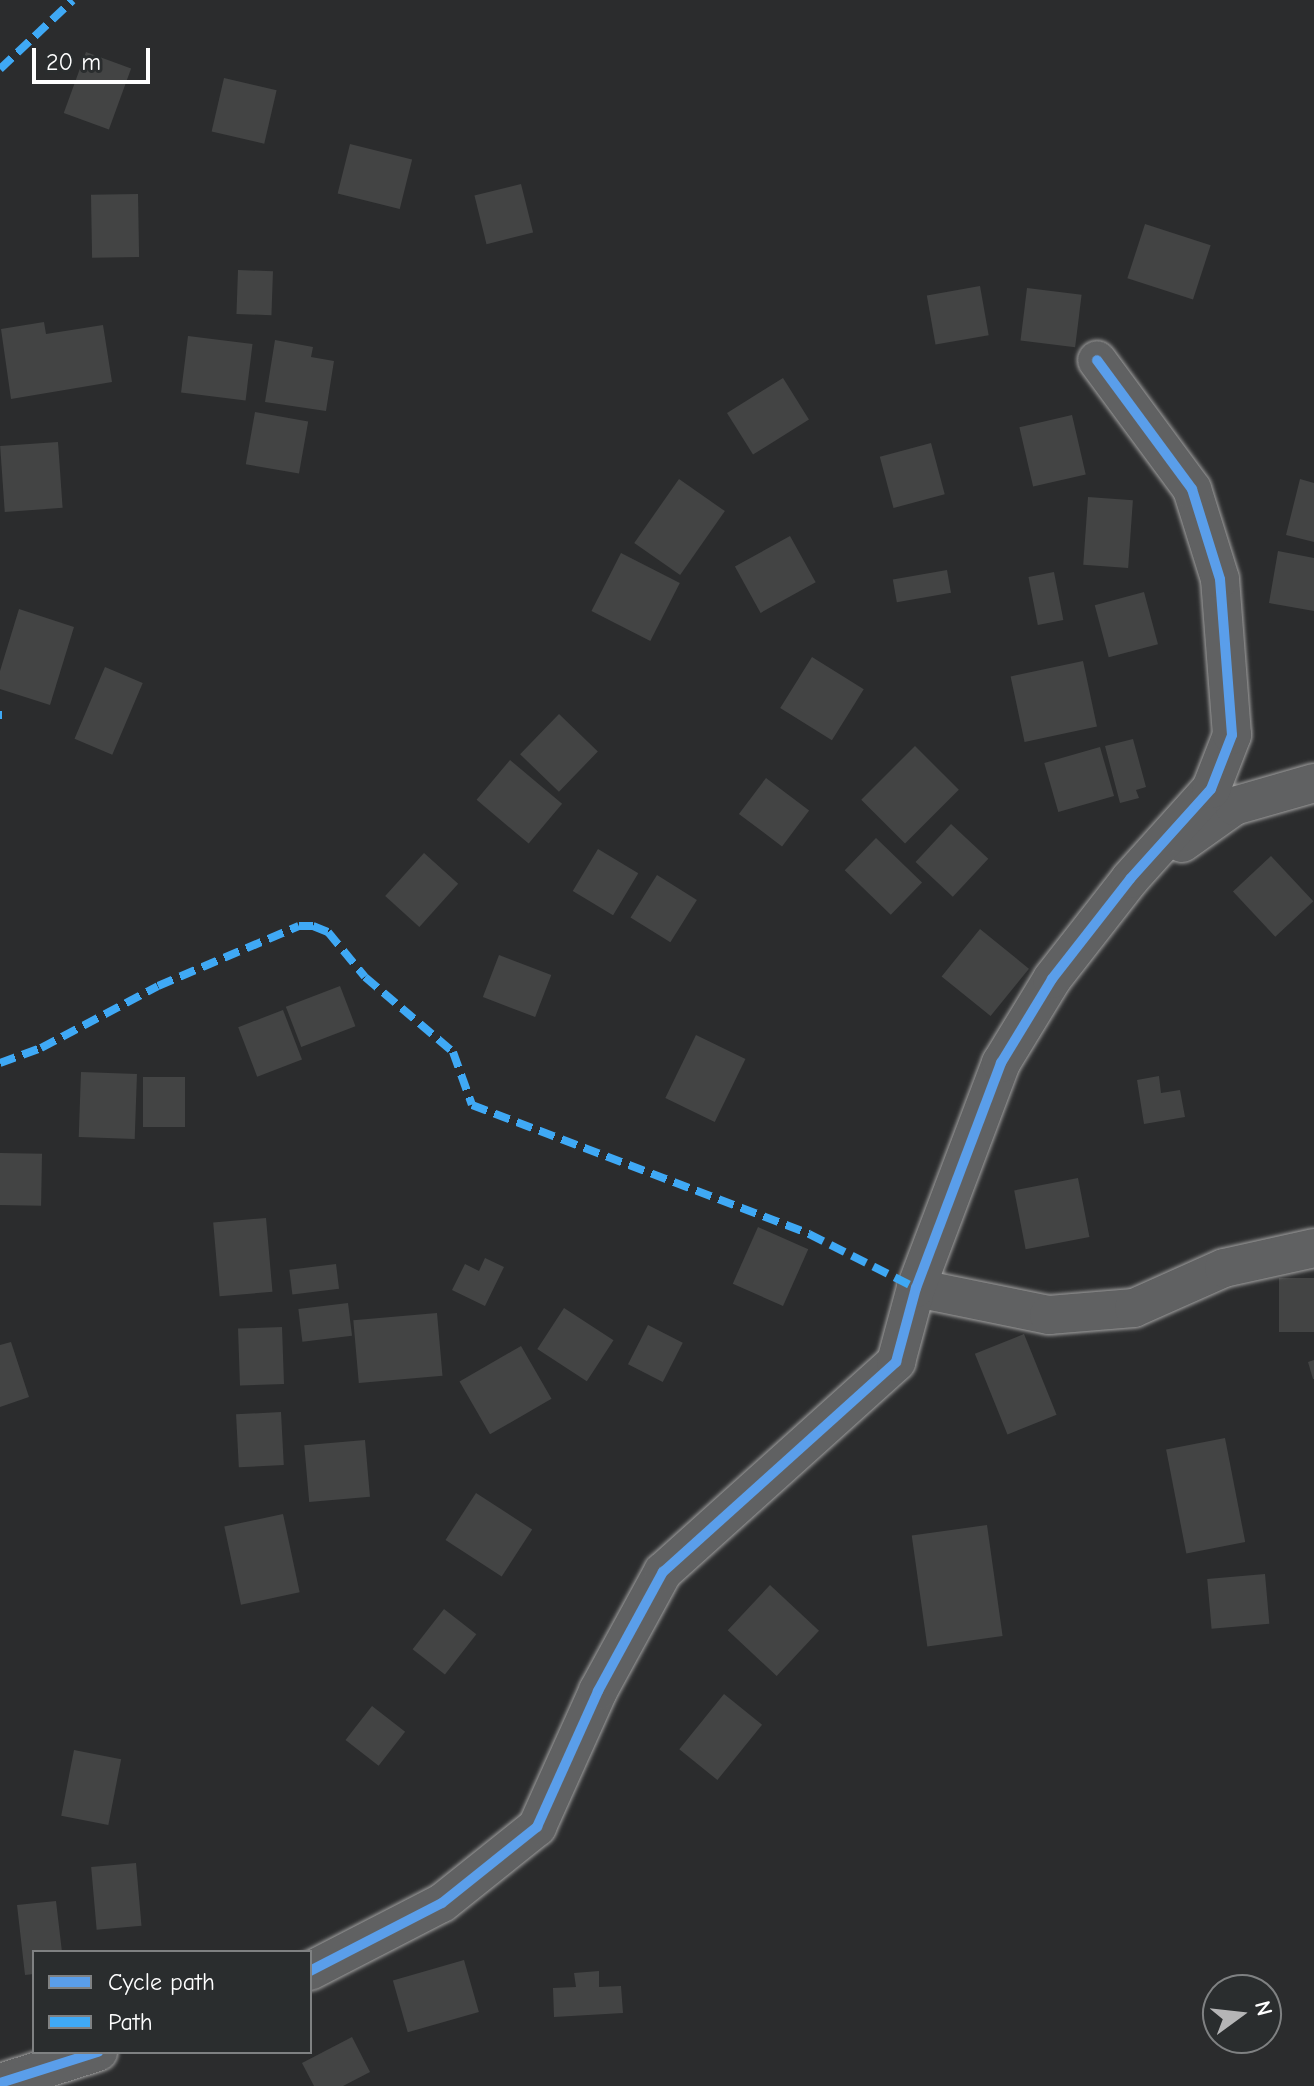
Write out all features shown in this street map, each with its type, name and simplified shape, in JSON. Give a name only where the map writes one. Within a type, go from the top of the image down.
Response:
[{"type":"street","points":[[312,1970],[442,1903],[537,1827],[598,1691],[663,1572],[896,1362],[916,1288],[1001,1063],[1052,979],[1130,879],[1211,789],[1232,735],[1220,579],[1192,489],[1097,360]]},
{"type":"street","points":[[1130,879],[1234,806],[1314,783]]},
{"type":"street","points":[[916,1288],[1049,1315],[1134,1308],[1224,1268],[1314,1248]]},
{"type":"street","points":[[0,2083],[92,2054]]},
{"type":"building","points":[[86,52],[131,68],[109,129],[64,113]]},
{"type":"building","points":[[224,78],[277,90],[264,144],[212,132]]},
{"type":"building","points":[[350,144],[412,159],[400,209],[338,193]]},
{"type":"building","points":[[521,184],[533,233],[487,244],[474,196]]},
{"type":"building","points":[[138,194],[139,257],[92,258],[91,195]]},
{"type":"building","points":[[1145,224],[1211,245],[1193,300],[1127,278]]},
{"type":"building","points":[[238,270],[273,271],[271,315],[236,314]]},
{"type":"building","points":[[980,286],[989,335],[936,345],[927,295]]},
{"type":"building","points":[[1027,288],[1082,295],[1075,347],[1021,341]]},
{"type":"building","points":[[44,322],[46,334],[103,325],[112,382],[11,399],[1,329]]},
{"type":"building","points":[[188,336],[253,344],[246,400],[181,393]]},
{"type":"building","points":[[275,340],[313,347],[311,357],[334,361],[326,411],[265,402]]},
{"type":"building","points":[[783,378],[809,420],[753,455],[727,413]]},
{"type":"building","points":[[255,412],[308,421],[299,474],[246,464]]},
{"type":"building","points":[[1072,415],[1086,474],[1033,487],[1019,427]]},
{"type":"building","points":[[58,442],[63,508],[5,512],[0,446]]},
{"type":"building","points":[[931,443],[945,494],[894,508],[880,457]]},
{"type":"building","points":[[679,479],[725,511],[680,575],[634,543]]},
{"type":"building","points":[[1300,479],[1314,483],[1314,542],[1286,535]]},
{"type":"building","points":[[1088,497],[1133,500],[1128,568],[1083,565]]},
{"type":"building","points":[[790,536],[816,582],[761,613],[735,567]]},
{"type":"building","points":[[1278,551],[1314,558],[1314,611],[1269,603]]},
{"type":"building","points":[[621,553],[680,583],[650,641],[591,611]]},
{"type":"building","points":[[947,570],[951,593],[897,602],[893,580]]},
{"type":"building","points":[[1054,572],[1063,620],[1038,625],[1028,577]]},
{"type":"building","points":[[1144,592],[1158,644],[1109,657],[1095,605]]},
{"type":"building","points":[[19,609],[74,627],[50,705],[0,689],[0,671]]},
{"type":"building","points":[[812,657],[864,689],[832,740],[780,708]]},
{"type":"building","points":[[1083,661],[1097,727],[1025,742],[1011,676]]},
{"type":"building","points":[[105,667],[143,683],[112,755],[75,739]]},
{"type":"building","points":[[559,714],[598,752],[559,792],[520,754]]},
{"type":"building","points":[[1133,739],[1146,787],[1136,790],[1139,798],[1120,803],[1105,746]]},
{"type":"building","points":[[915,746],[959,790],[905,844],[861,800]]},
{"type":"building","points":[[1100,747],[1114,796],[1058,812],[1044,763]]},
{"type":"building","points":[[510,760],[562,804],[529,844],[477,800]]},
{"type":"building","points":[[766,778],[809,810],[782,846],[739,814]]},
{"type":"building","points":[[951,824],[988,859],[953,897],[916,862]]},
{"type":"building","points":[[876,838],[922,882],[891,915],[845,870]]},
{"type":"building","points":[[598,849],[638,873],[613,915],[573,891]]},
{"type":"building","points":[[424,853],[458,884],[419,927],[385,896]]},
{"type":"building","points":[[1271,856],[1313,901],[1275,937],[1233,891]]},
{"type":"building","points":[[657,875],[697,900],[670,942],[631,917]]},
{"type":"building","points":[[980,929],[1029,969],[991,1016],[942,976]]},
{"type":"building","points":[[499,955],[551,975],[535,1017],[483,997]]},
{"type":"building","points":[[340,986],[355,1026],[301,1047],[286,1007]]},
{"type":"building","points":[[283,1010],[302,1059],[257,1077],[238,1027]]},
{"type":"building","points":[[696,1035],[745,1059],[715,1122],[665,1098]]},
{"type":"building","points":[[81,1072],[137,1074],[135,1139],[79,1137]]},
{"type":"building","points":[[1159,1076],[1161,1093],[1180,1090],[1185,1117],[1144,1124],[1137,1080]]},
{"type":"building","points":[[143,1077],[185,1077],[185,1127],[143,1127]]},
{"type":"building","points":[[0,1153],[42,1154],[41,1206],[0,1205]]},
{"type":"building","points":[[1078,1178],[1089,1237],[1026,1249],[1014,1190]]},
{"type":"building","points":[[266,1218],[272,1292],[220,1296],[213,1223]]},
{"type":"building","points":[[758,1227],[808,1249],[783,1306],[733,1284]]},
{"type":"building","points":[[485,1258],[504,1267],[485,1306],[452,1290],[465,1264],[479,1271]]},
{"type":"building","points":[[336,1264],[339,1289],[292,1295],[289,1270]]},
{"type":"building","points":[[1279,1278],[1314,1278],[1314,1332],[1279,1332]]},
{"type":"building","points":[[348,1303],[352,1336],[302,1342],[298,1309]]},
{"type":"building","points":[[564,1308],[613,1340],[587,1381],[537,1349]]},
{"type":"building","points":[[437,1313],[442,1376],[359,1383],[353,1320]]},
{"type":"building","points":[[648,1325],[683,1343],[663,1382],[628,1364]]},
{"type":"building","points":[[282,1327],[284,1384],[240,1386],[238,1329]]},
{"type":"building","points":[[1024,1334],[1057,1415],[1007,1435],[975,1354]]},
{"type":"building","points":[[11,1342],[29,1397],[0,1407],[0,1345]]},
{"type":"building","points":[[521,1346],[552,1399],[490,1434],[460,1382]]},
{"type":"building","points":[[1314,1360],[1314,1379],[1313,1379],[1308,1362]]},
{"type":"building","points":[[281,1412],[284,1465],[239,1467],[236,1414]]},
{"type":"building","points":[[1225,1438],[1245,1542],[1186,1554],[1166,1449]]},
{"type":"building","points":[[365,1440],[370,1497],[309,1502],[304,1445]]},
{"type":"building","points":[[476,1493],[532,1529],[502,1576],[446,1540]]},
{"type":"building","points":[[283,1514],[300,1592],[241,1605],[224,1526]]},
{"type":"building","points":[[987,1525],[1003,1636],[927,1646],[912,1536]]},
{"type":"building","points":[[1265,1574],[1269,1624],[1212,1629],[1207,1579]]},
{"type":"building","points":[[770,1585],[819,1631],[777,1676],[728,1630]]},
{"type":"building","points":[[444,1609],[476,1634],[445,1674],[413,1649]]},
{"type":"building","points":[[724,1694],[762,1725],[717,1780],[679,1749]]},
{"type":"building","points":[[372,1706],[405,1732],[379,1766],[346,1740]]},
{"type":"building","points":[[74,1750],[121,1759],[108,1825],[61,1816]]},
{"type":"building","points":[[136,1863],[141,1926],[97,1930],[91,1867]]},
{"type":"building","points":[[56,1901],[62,1950],[32,1950],[32,1974],[25,1975],[17,1905]]},
{"type":"building","points":[[464,1960],[479,2012],[408,2032],[393,1980]]},
{"type":"building","points":[[599,1971],[599,1987],[621,1986],[623,2013],[554,2017],[553,1988],[576,1987],[574,1973]]},
{"type":"building","points":[[352,2037],[370,2072],[343,2086],[314,2086],[302,2063]]},
{"type":"marked path","points":[[0,69],[73,0]]},
{"type":"marked path","points":[[0,1063],[41,1048],[158,986],[299,926],[313,926],[328,932],[365,977],[453,1052],[472,1105],[809,1234],[916,1288]]},
{"type":"cycle path","points":[[312,1970],[442,1903],[537,1827],[598,1691],[663,1572],[896,1362],[916,1288],[1001,1063],[1052,979],[1130,879],[1211,789],[1232,735],[1220,579],[1192,489],[1097,360]]},
{"type":"cycle path","points":[[0,2083],[92,2054]]}]
